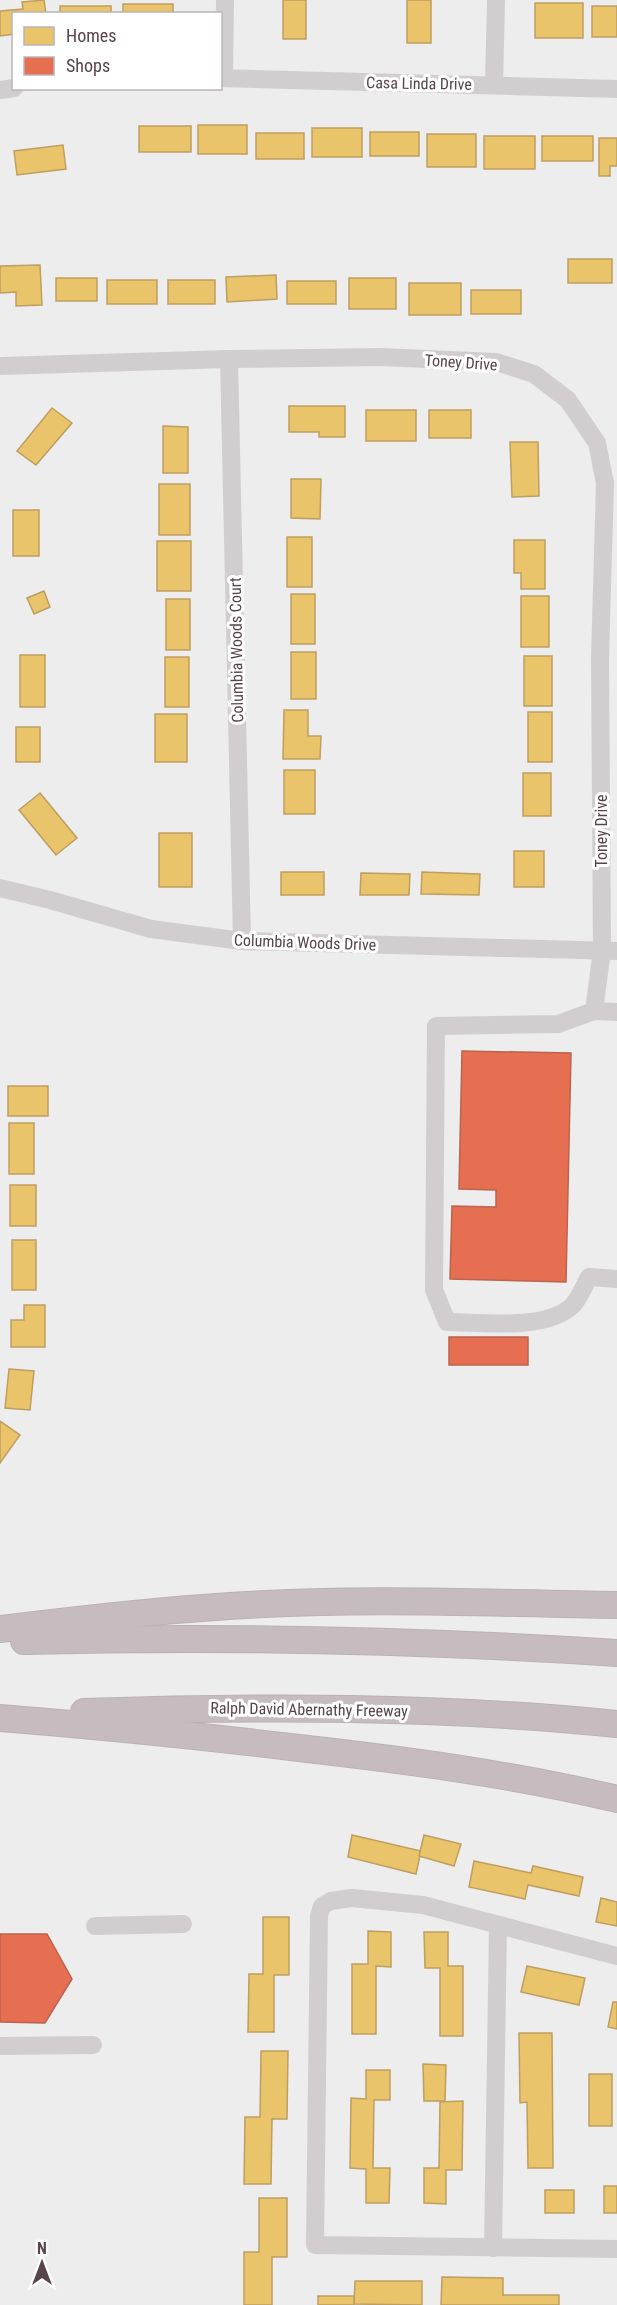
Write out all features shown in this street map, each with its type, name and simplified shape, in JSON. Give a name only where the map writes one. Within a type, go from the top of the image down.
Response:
[{"type":"highway","points":[[0,1629],[92,1618],[211,1608],[322,1602],[617,1605]]},
{"type":"highway","points":[[0,1641],[302,1639],[497,1645],[617,1653]]},
{"type":"highway","name":"Ralph David Abernathy Freeway","points":[[0,1716],[265,1707],[424,1711],[617,1724]]},
{"type":"highway","points":[[0,1716],[394,1758],[560,1785],[617,1799]]},
{"type":"street","points":[[222,78],[225,0]]},
{"type":"street","points":[[494,85],[496,0]]},
{"type":"street","name":"Casa Linda Drive","points":[[222,78],[617,89]]},
{"type":"street","name":"Toney Drive","points":[[0,366],[381,357],[496,362],[534,374],[568,400],[597,443],[605,483],[600,658],[609,951],[594,1011]]},
{"type":"street","name":"Columbia Woods Court","points":[[229,359],[243,941]]},
{"type":"street","name":"Columbia Woods Drive","points":[[0,888],[151,929],[243,941],[609,951]]},
{"type":"street","points":[[617,1012],[594,1011],[558,1024],[436,1026],[434,1290],[447,1322],[533,1322],[552,1317],[572,1306],[589,1277],[617,1279]]},
{"type":"street","points":[[617,1956],[423,1905],[352,1898],[331,1901],[322,1906],[319,1916],[315,2245],[617,2249]]},
{"type":"street","points":[[95,1926],[183,1924]]},
{"type":"street","points":[[493,2248],[498,1926]]},
{"type":"street","points":[[0,2046],[93,2045]]},
{"type":"building: Homes","points":[[44,0],[46,12],[12,12],[12,34],[0,36],[0,11],[23,9],[22,2]]},
{"type":"building: Homes","points":[[283,0],[306,0],[306,39],[283,39]]},
{"type":"building: Homes","points":[[407,0],[431,0],[431,43],[407,43]]},
{"type":"building: Homes","points":[[535,3],[583,3],[583,38],[535,38]]},
{"type":"building: Homes","points":[[123,4],[173,4],[173,12],[123,12]]},
{"type":"building: Homes","points":[[60,6],[111,6],[111,12],[60,12]]},
{"type":"building: Homes","points":[[592,6],[617,6],[617,37],[592,37]]},
{"type":"building: Homes","points":[[198,125],[247,125],[247,154],[198,154]]},
{"type":"building: Homes","points":[[139,126],[191,126],[191,152],[139,152]]},
{"type":"building: Homes","points":[[312,128],[362,128],[362,157],[312,157]]},
{"type":"building: Homes","points":[[370,132],[419,132],[419,156],[370,156]]},
{"type":"building: Homes","points":[[256,133],[304,133],[304,159],[256,159]]},
{"type":"building: Homes","points":[[427,134],[476,134],[476,167],[427,167]]},
{"type":"building: Homes","points":[[484,136],[535,136],[535,169],[484,169]]},
{"type":"building: Homes","points":[[542,136],[593,136],[593,161],[542,161]]},
{"type":"building: Homes","points":[[599,138],[617,138],[617,166],[610,166],[610,176],[599,176]]},
{"type":"building: Homes","points":[[63,145],[66,169],[17,175],[14,151]]},
{"type":"building: Homes","points":[[568,259],[612,259],[612,283],[568,283]]},
{"type":"building: Homes","points":[[40,265],[42,305],[16,306],[16,292],[0,293],[0,266]]},
{"type":"building: Homes","points":[[276,275],[277,299],[227,302],[226,277]]},
{"type":"building: Homes","points":[[56,278],[97,278],[97,301],[56,301]]},
{"type":"building: Homes","points":[[349,278],[396,278],[396,309],[349,309]]},
{"type":"building: Homes","points":[[107,280],[157,280],[157,304],[107,304]]},
{"type":"building: Homes","points":[[168,280],[215,280],[215,304],[168,304]]},
{"type":"building: Homes","points":[[287,281],[336,281],[336,304],[287,304]]},
{"type":"building: Homes","points":[[409,283],[461,283],[461,315],[409,315]]},
{"type":"building: Homes","points":[[471,290],[521,290],[521,314],[471,314]]},
{"type":"building: Homes","points":[[289,406],[345,406],[345,437],[319,437],[319,432],[289,432]]},
{"type":"building: Homes","points":[[52,408],[72,423],[36,465],[17,451]]},
{"type":"building: Homes","points":[[366,410],[416,410],[416,441],[366,441]]},
{"type":"building: Homes","points":[[429,410],[471,410],[471,438],[429,438]]},
{"type":"building: Homes","points":[[163,426],[188,427],[188,473],[163,473]]},
{"type":"building: Homes","points":[[510,442],[538,442],[539,496],[512,497]]},
{"type":"building: Homes","points":[[291,479],[321,479],[320,519],[291,518]]},
{"type":"building: Homes","points":[[159,484],[190,484],[190,535],[159,535]]},
{"type":"building: Homes","points":[[13,510],[39,510],[39,556],[13,556]]},
{"type":"building: Homes","points":[[287,537],[312,537],[312,587],[287,587]]},
{"type":"building: Homes","points":[[514,540],[545,540],[545,589],[521,589],[521,573],[514,573]]},
{"type":"building: Homes","points":[[157,541],[191,541],[191,591],[157,591]]},
{"type":"building: Homes","points":[[44,591],[50,607],[34,614],[27,598]]},
{"type":"building: Homes","points":[[291,594],[315,594],[315,644],[291,644]]},
{"type":"building: Homes","points":[[521,596],[549,596],[549,647],[521,647]]},
{"type":"building: Homes","points":[[166,599],[190,599],[190,650],[166,650]]},
{"type":"building: Homes","points":[[291,652],[316,652],[316,699],[291,699]]},
{"type":"building: Homes","points":[[20,655],[45,655],[45,707],[20,707]]},
{"type":"building: Homes","points":[[524,656],[552,656],[552,706],[524,706]]},
{"type":"building: Homes","points":[[165,657],[189,657],[189,707],[165,707]]},
{"type":"building: Homes","points":[[284,710],[308,710],[308,736],[321,736],[320,759],[283,759]]},
{"type":"building: Homes","points":[[528,712],[552,712],[552,762],[528,762]]},
{"type":"building: Homes","points":[[155,714],[187,714],[187,762],[155,762]]},
{"type":"building: Homes","points":[[16,727],[40,727],[40,762],[16,762]]},
{"type":"building: Homes","points":[[284,770],[315,770],[315,814],[284,814]]},
{"type":"building: Homes","points":[[523,773],[551,773],[551,816],[523,816]]},
{"type":"building: Homes","points":[[40,793],[77,838],[56,855],[19,810]]},
{"type":"building: Homes","points":[[159,833],[192,833],[192,887],[159,887]]},
{"type":"building: Homes","points":[[514,851],[544,851],[544,887],[514,887]]},
{"type":"building: Homes","points":[[281,872],[324,872],[324,895],[281,895]]},
{"type":"building: Homes","points":[[422,872],[480,874],[479,895],[421,894]]},
{"type":"building: Homes","points":[[361,873],[410,874],[409,895],[360,895]]},
{"type":"building: Homes","points":[[8,1086],[48,1086],[48,1116],[8,1116]]},
{"type":"building: Homes","points":[[9,1123],[34,1123],[34,1174],[9,1174]]},
{"type":"building: Homes","points":[[10,1185],[36,1185],[36,1226],[10,1226]]},
{"type":"building: Homes","points":[[12,1240],[36,1240],[36,1290],[12,1290]]},
{"type":"building: Homes","points":[[24,1305],[45,1305],[45,1347],[11,1347],[11,1320],[24,1320]]},
{"type":"building: Homes","points":[[9,1369],[34,1371],[30,1410],[5,1408]]},
{"type":"building: Homes","points":[[0,1421],[20,1435],[0,1463]]},
{"type":"building: Homes","points":[[352,1835],[421,1851],[416,1874],[348,1857]]},
{"type":"building: Homes","points":[[424,1835],[461,1844],[454,1866],[419,1856]]},
{"type":"building: Homes","points":[[474,1861],[531,1873],[533,1866],[583,1877],[579,1896],[528,1885],[525,1899],[469,1887]]},
{"type":"building: Homes","points":[[601,1898],[617,1902],[617,1926],[596,1922]]},
{"type":"building: Homes","points":[[263,1917],[289,1917],[289,1975],[274,1975],[274,2032],[248,2032],[249,1974],[263,1974]]},
{"type":"building: Homes","points":[[368,1931],[391,1932],[391,1967],[376,1966],[376,2034],[352,2034],[352,1964],[368,1964]]},
{"type":"building: Homes","points":[[424,1932],[448,1932],[448,1966],[463,1966],[463,2036],[440,2036],[440,1968],[425,1968]]},
{"type":"building: Homes","points":[[527,1966],[585,1978],[579,2005],[521,1992]]},
{"type":"building: Homes","points":[[613,2002],[617,2002],[617,2029],[608,2027]]},
{"type":"building: Homes","points":[[519,2033],[552,2033],[553,2168],[528,2168],[527,2102],[520,2103]]},
{"type":"building: Homes","points":[[261,2051],[288,2051],[287,2119],[272,2119],[271,2184],[244,2184],[245,2117],[260,2117]]},
{"type":"building: Homes","points":[[423,2064],[446,2065],[445,2101],[424,2101]]},
{"type":"building: Homes","points":[[366,2070],[390,2070],[390,2100],[374,2100],[373,2168],[390,2168],[389,2203],[366,2203],[366,2169],[350,2168],[351,2098],[366,2099]]},
{"type":"building: Homes","points":[[589,2074],[612,2074],[612,2126],[589,2126]]},
{"type":"building: Homes","points":[[463,2101],[462,2170],[446,2170],[446,2204],[424,2203],[424,2168],[439,2168],[440,2102]]},
{"type":"building: Homes","points":[[604,2186],[617,2186],[617,2213],[604,2213]]},
{"type":"building: Homes","points":[[545,2190],[574,2190],[574,2213],[545,2213]]},
{"type":"building: Homes","points":[[259,2198],[287,2198],[287,2257],[272,2257],[272,2305],[244,2305],[244,2252],[259,2252]]},
{"type":"building: Homes","points":[[442,2277],[503,2278],[503,2295],[559,2295],[559,2305],[441,2305]]},
{"type":"building: Homes","points":[[355,2281],[422,2281],[422,2305],[354,2304]]},
{"type":"building: Homes","points":[[318,2296],[354,2296],[354,2305],[318,2305]]},
{"type":"building: Shops","points":[[462,1051],[571,1053],[566,1282],[450,1279],[452,1206],[496,1207],[496,1190],[459,1189]]},
{"type":"building: Shops","points":[[449,1337],[528,1337],[528,1365],[449,1365]]},
{"type":"building: Shops","points":[[0,1934],[47,1934],[72,1979],[45,2023],[0,2022]]}]
